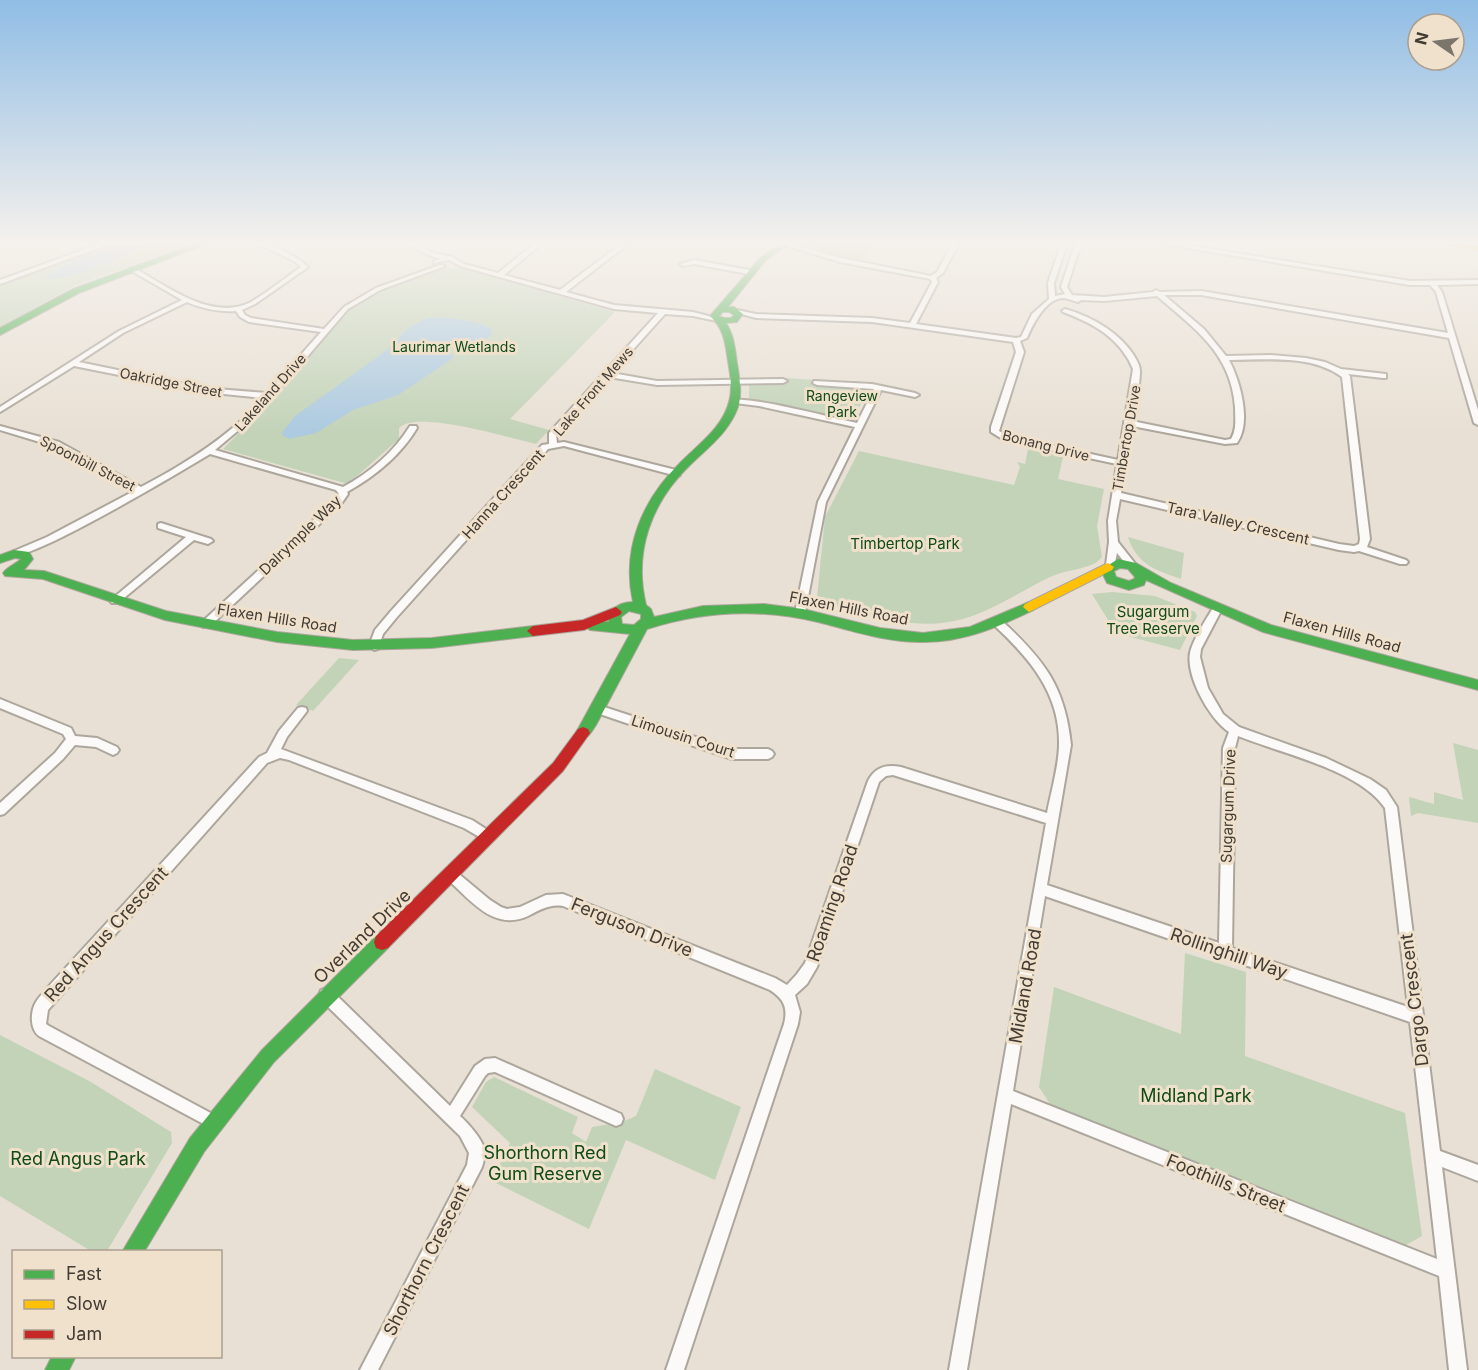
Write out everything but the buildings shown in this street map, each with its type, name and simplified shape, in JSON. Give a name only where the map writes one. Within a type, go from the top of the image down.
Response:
[{"type":"street","points":[[0,332],[45,305]]},
{"type":"street","points":[[0,410],[133,325],[175,305]]},
{"type":"street","points":[[208,305],[226,310],[248,305]]},
{"type":"street","name":"Lakeland Drive","points":[[13,557],[141,491],[209,451],[245,422],[350,305]]},
{"type":"street","points":[[607,305],[662,313],[850,319],[912,325],[1016,340],[1024,338],[1032,318],[1046,305]]},
{"type":"street","points":[[619,628],[630,631],[643,627],[648,616],[641,608],[633,583],[635,554],[649,513],[677,473],[724,428],[735,401],[734,315],[738,305]]},
{"type":"street","points":[[912,325],[923,305]]},
{"type":"street","points":[[1057,305],[1063,310]]},
{"type":"street","points":[[1038,311],[1063,310],[1087,305]]},
{"type":"street","points":[[1129,423],[1216,441],[1234,441],[1239,431],[1239,396],[1234,373],[1226,358],[1204,334],[1171,305]]},
{"type":"street","points":[[1273,305],[1452,336]]},
{"type":"street","points":[[1444,305],[1478,423]]},
{"type":"street","name":"Timbertop Drive","points":[[1083,307],[1088,320]]},
{"type":"street","points":[[238,309],[242,316],[249,320],[325,331]]},
{"type":"street","name":"Timbertop Drive","points":[[1063,310],[1088,320],[1116,339],[1133,358],[1137,379],[1112,521],[1114,542],[1109,566]]},
{"type":"street","name":"Lake Front Mews","points":[[553,444],[552,435],[662,313]]},
{"type":"street","points":[[718,315],[734,315]]},
{"type":"street","name":"Bonang Drive","points":[[1016,340],[1020,351],[994,426],[995,432],[1007,438],[1122,463]]},
{"type":"street","points":[[1226,358],[1290,359],[1341,371],[1383,376]]},
{"type":"street","name":"Oakridge Street","points":[[72,363],[204,390],[270,396]]},
{"type":"street","points":[[1341,371],[1347,379],[1353,422],[1365,539],[1361,548]]},
{"type":"street","points":[[607,374],[657,383],[783,381]]},
{"type":"street","points":[[818,382],[879,387],[915,395]]},
{"type":"street","points":[[800,613],[822,502],[879,387]]},
{"type":"street","points":[[735,401],[765,405],[859,426]]},
{"type":"street","name":"Spoonbill Street","points":[[0,428],[56,444],[141,491]]},
{"type":"street","points":[[342,491],[358,484],[407,439],[414,428]]},
{"type":"street","name":"Hanna Crescent","points":[[374,646],[379,633],[394,614],[543,449],[553,444],[564,444],[677,473]]},
{"type":"street","name":"Dalrymple Way","points":[[206,624],[343,497],[342,491],[209,451]]},
{"type":"street","name":"Tara Valley Crescent","points":[[1116,495],[1339,547],[1361,548],[1403,562]]},
{"type":"street","points":[[161,526],[207,541]]},
{"type":"street","points":[[116,601],[194,536]]},
{"type":"street","points":[[1114,542],[1141,576],[1137,584]]},
{"type":"street","points":[[3,574],[19,568],[13,557]]},
{"type":"street","name":"Flaxen Hills Road","points":[[13,557],[44,575],[116,601],[206,624],[301,641],[374,646],[432,643],[584,625],[619,628]]},
{"type":"street","points":[[1115,582],[1107,573],[1109,566],[1118,563],[1134,568]]},
{"type":"street","name":"Flaxen Hills Road","points":[[641,608],[673,614],[733,608],[800,613],[878,632],[923,638],[957,635],[998,623],[1109,566]]},
{"type":"street","name":"Flaxen Hills Road","points":[[1134,568],[1217,609],[1291,636],[1478,684]]},
{"type":"street","name":"Flaxen Hills Road","points":[[3,574],[44,575]]},
{"type":"street","name":"Flaxen Hills Road","points":[[1078,582],[1167,586]]},
{"type":"street","points":[[623,654],[623,640],[614,620],[633,583]]},
{"type":"street","points":[[619,610],[641,608]]},
{"type":"street","name":"Sugargum Drive","points":[[1217,609],[1196,649],[1196,664],[1216,715],[1235,730],[1229,748],[1225,951]]},
{"type":"street","name":"Flaxen Hills Road","points":[[584,625],[619,610]]},
{"type":"street","name":"Flaxen Hills Road","points":[[643,627],[673,614]]},
{"type":"street","name":"Midland Road","points":[[958,1370],[1065,745],[1062,710],[1052,685],[1036,660],[998,623]]},
{"type":"street","name":"Overland Drive","points":[[133,1250],[213,1122],[268,1056],[326,995],[558,767],[598,709],[623,654],[643,627]]},
{"type":"street","points":[[0,703],[68,731],[72,740]]},
{"type":"street","name":"Limousin Court","points":[[598,709],[732,754],[768,754]]},
{"type":"street","name":"Red Angus Crescent","points":[[213,1122],[44,1031],[39,1027],[38,1015],[46,1000],[255,767],[272,755],[283,734],[302,711]]},
{"type":"street","name":"Dargo Crescent","points":[[1235,730],[1363,779],[1383,792],[1388,799],[1392,815],[1458,1370]]},
{"type":"street","points":[[72,740],[97,743],[113,750]]},
{"type":"street","points":[[0,810],[59,756],[72,740]]},
{"type":"street","points":[[272,755],[290,756],[468,824],[488,837]]},
{"type":"street","name":"Roaming Road","points":[[787,993],[802,979],[810,967],[874,781],[879,774],[892,770],[901,772],[1053,820]]},
{"type":"street","name":"Ferguson Drive","points":[[450,874],[498,913],[520,914],[546,899],[563,900],[775,985],[787,993]]},
{"type":"street","name":"Rollinghill Way","points":[[1041,889],[1416,1017]]},
{"type":"street","points":[[675,1370],[791,1024],[794,1008],[787,993]]},
{"type":"street","name":"Shorthorn Crescent","points":[[326,995],[471,1137],[477,1152],[477,1160],[369,1370]]},
{"type":"street","points":[[451,1117],[480,1071],[485,1066],[495,1065],[616,1119]]},
{"type":"street","name":"Foothills Street","points":[[1006,1095],[1446,1271]]},
{"type":"street","points":[[1433,1156],[1478,1173]]},
{"type":"green space","points":[[0,305],[40,305],[0,327]]},
{"type":"green space","name":"Laurimar Wetlands","points":[[590,305],[615,312],[510,419],[549,430],[536,444],[443,423],[409,423],[399,428],[399,439],[348,484],[223,449],[273,399],[353,306]]},
{"type":"green space","name":"Rangeview Park","points":[[786,378],[815,380],[815,385],[865,388],[869,391],[851,421],[749,399],[749,382],[784,383]]},
{"type":"green space","name":"Timbertop Park","points":[[1028,449],[1063,457],[1058,479],[1104,489],[1097,526],[1102,557],[1097,562],[1050,577],[997,605],[963,619],[945,623],[910,623],[875,617],[824,603],[817,598],[825,517],[859,451],[1014,485],[1020,467],[1017,462],[1025,464]]},
{"type":"green space","points":[[1128,537],[1184,553],[1181,579],[1148,565],[1137,554]]},
{"type":"green space","name":"Sugargum Tree Reserve","points":[[1112,592],[1155,596],[1195,612],[1197,616],[1180,650],[1116,633],[1092,594]]},
{"type":"green space","points":[[339,658],[359,660],[313,711],[296,705]]},
{"type":"green space","points":[[1453,743],[1478,750],[1478,823],[1418,813],[1411,816],[1409,797],[1434,804],[1434,792],[1463,800]]},
{"type":"green space","name":"Midland Park","points":[[1185,953],[1246,972],[1245,1056],[1405,1113],[1422,1236],[1406,1245],[1050,1104],[1039,1087],[1054,987],[1181,1034]]},
{"type":"green space","name":"Red Angus Park","points":[[0,1035],[91,1082],[171,1132],[172,1143],[108,1250],[89,1250],[0,1196]]},
{"type":"green space","name":"Shorthorn Red Gum Reserve","points":[[655,1069],[741,1107],[715,1180],[626,1140],[589,1229],[492,1181],[510,1143],[472,1107],[486,1082],[494,1077],[578,1117],[572,1133],[586,1142],[592,1127],[622,1122],[636,1116]]},
{"type":"water","points":[[428,318],[452,319],[479,324],[492,330],[491,336],[467,344],[425,343],[453,355],[452,359],[398,395],[353,410],[316,433],[289,439],[281,434],[295,416],[383,353],[411,326]]},
{"type":"traffic: fast","points":[[0,332],[50,305]]},
{"type":"traffic: fast","points":[[720,310],[725,305]]},
{"type":"traffic: fast","points":[[731,309],[739,314],[734,320],[722,321],[714,316],[720,310],[731,309]]},
{"type":"traffic: fast","points":[[640,607],[635,587],[635,567],[642,529],[650,511],[672,478],[721,429],[734,403],[736,386],[730,342],[719,320]]},
{"type":"traffic: fast","points":[[0,559],[14,554],[25,555],[27,559],[19,568],[9,573]]},
{"type":"traffic: fast","points":[[1118,563],[1132,566],[1141,576],[1140,582],[1129,586],[1111,580],[1107,570],[1118,563]]},
{"type":"traffic: fast","points":[[1137,570],[1167,586],[1268,629],[1478,685]]},
{"type":"traffic: fast","points":[[9,573],[44,575],[165,615],[277,637],[353,645],[432,643],[533,631]]},
{"type":"traffic: fast","points":[[590,625],[636,630],[648,621],[647,612],[634,606],[626,607],[614,616],[617,627]]},
{"type":"traffic: fast","points":[[645,625],[703,610],[764,608],[803,614],[880,633],[923,638],[955,635],[984,627],[1029,607]]},
{"type":"traffic: fast","points":[[583,733],[599,708],[625,654],[641,628]]},
{"type":"traffic: fast","points":[[133,1250],[197,1145],[268,1056],[382,942]]},
{"type":"traffic: fast","points":[[56,1370],[64,1358]]},
{"type":"traffic: slow","points":[[1029,607],[1108,567]]},
{"type":"traffic: jam","points":[[533,631],[584,625],[616,612]]},
{"type":"traffic: jam","points":[[382,942],[558,767],[583,733]]}]
